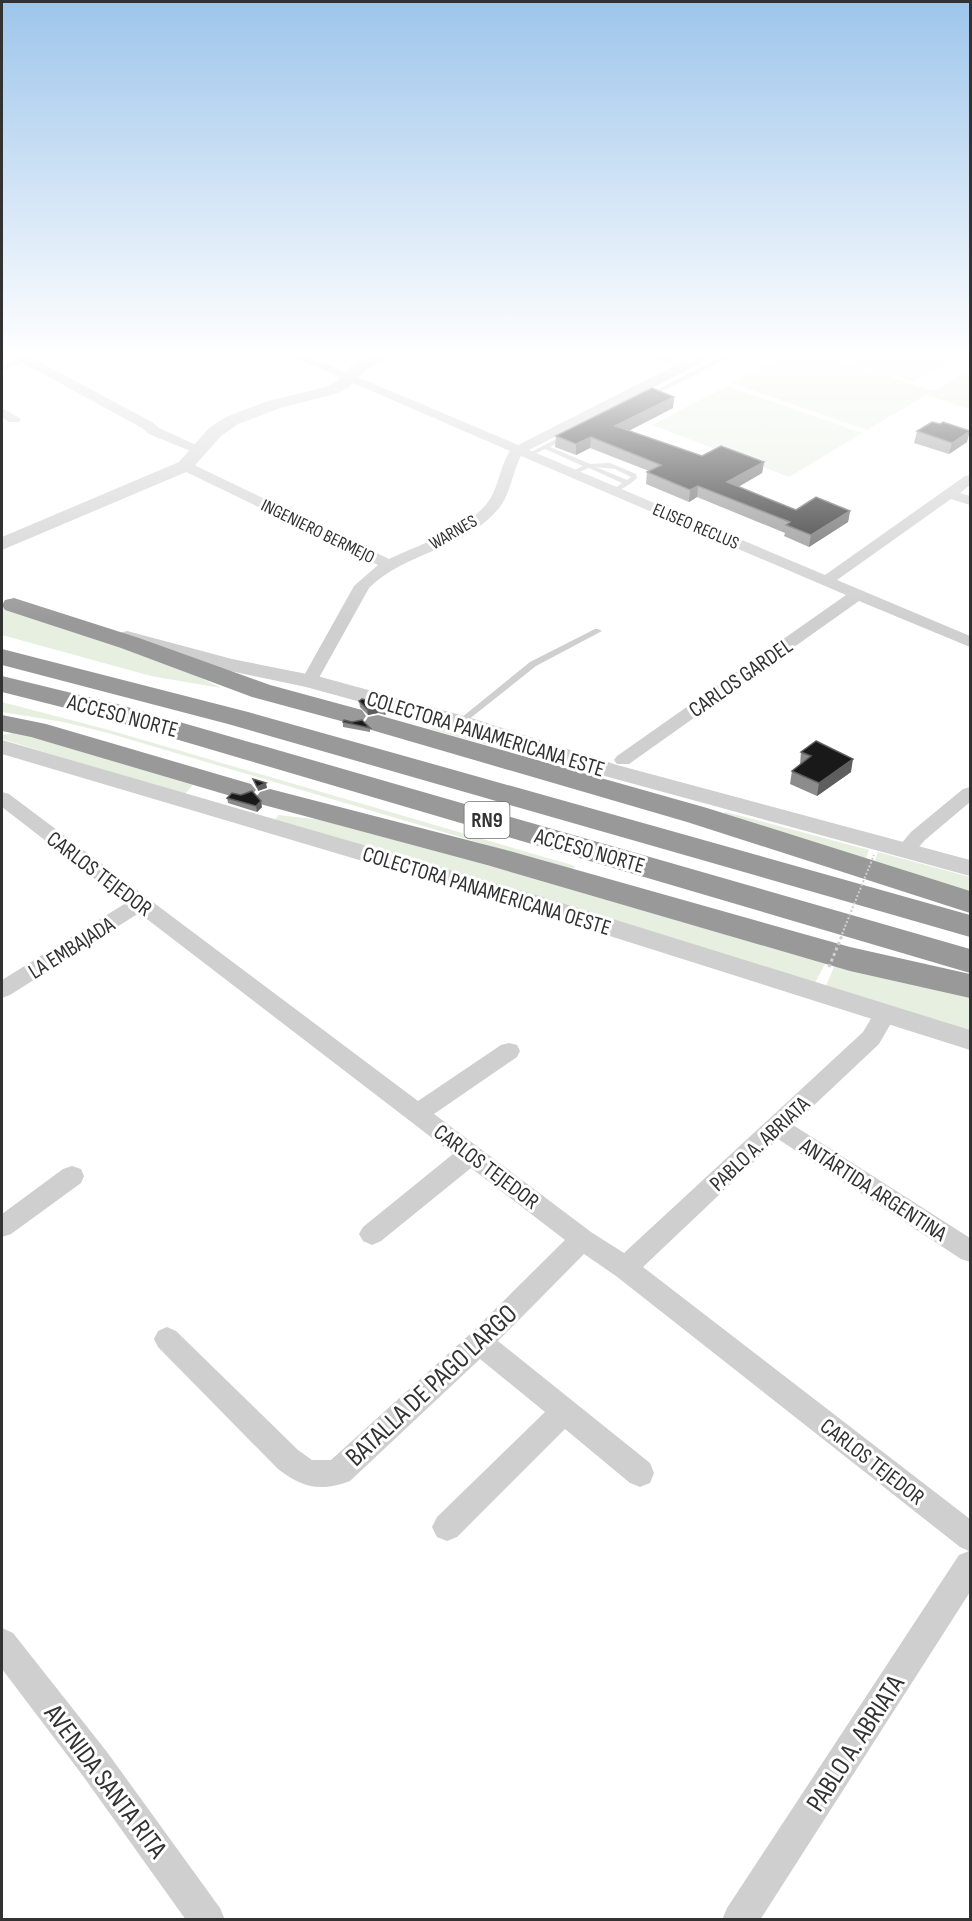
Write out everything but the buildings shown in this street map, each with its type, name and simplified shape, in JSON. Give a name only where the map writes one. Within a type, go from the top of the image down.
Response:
[{"type":"highway","points":[[8,603],[130,643],[261,691],[697,815],[970,902]]},
{"type":"highway","name":"ACCESO NORTE","points":[[2,657],[249,721],[970,926]]},
{"type":"highway","name":"ACCESO NORTE","points":[[2,684],[118,713],[970,960]]},
{"type":"highway","points":[[2,723],[36,730],[255,794],[506,860],[850,959],[970,986]]},
{"type":"highway","points":[[2,731],[36,730]]},
{"type":"street","points":[[182,443],[200,450]]},
{"type":"street","points":[[2,544],[185,466],[193,461],[205,443]]},
{"type":"street","name":"ELISEO RECLUS","points":[[501,443],[970,642]]},
{"type":"street","points":[[523,452],[541,443]]},
{"type":"street","name":"WARNES","points":[[309,681],[362,586],[372,574],[387,564],[460,530],[490,509],[499,499],[513,456],[523,452]]},
{"type":"street","name":"INGENIERO BERMEJO","points":[[185,466],[387,564]]},
{"type":"street","points":[[826,581],[970,479]]},
{"type":"street","points":[[950,494],[970,501]]},
{"type":"street","name":"CARLOS GARDEL","points":[[623,760],[858,594]]},
{"type":"street","name":"COLECTORA PANAMERICANA ESTE","points":[[8,603],[208,659],[309,681],[460,722],[608,770],[970,868]]},
{"type":"street","name":"COLECTORA PANAMERICANA OESTE","points":[[2,747],[527,902],[970,1040]]},
{"type":"street","points":[[905,850],[918,836],[970,793]]},
{"type":"street","name":"CARLOS TEJEDOR","points":[[7,810],[140,903],[582,1239],[625,1268],[970,1537]]},
{"type":"street","name":"LA EMBAJADA","points":[[2,990],[140,903]]},
{"type":"street","name":"PABLO A. ABRIATA","points":[[625,1268],[871,1038],[886,1014]]},
{"type":"street","points":[[418,1113],[509,1051]]},
{"type":"street","name":"ANTÁRTIDA ARGENTINA","points":[[777,1126],[970,1251]]},
{"type":"street","points":[[372,1234],[471,1154]]},
{"type":"street","points":[[2,1227],[72,1176]]},
{"type":"street","name":"BATALLA DE PAGO LARGO","points":[[167,1339],[281,1454],[298,1468],[312,1475],[327,1476],[340,1471],[479,1342],[582,1239]]},
{"type":"street","points":[[479,1342],[640,1473]]},
{"type":"street","points":[[447,1527],[564,1412]]},
{"type":"street","name":"PABLO A. ABRIATA","points":[[740,1920],[970,1566]]},
{"type":"street","name":"AVENIDA SANTA RITA","points":[[2,1644],[95,1764],[208,1920]]},
{"type":"lane","points":[[523,452],[553,443]]},
{"type":"lane","points":[[544,447],[586,466]]},
{"type":"lane","points":[[572,473],[586,466],[602,463],[611,464],[634,475],[634,478],[615,491]]},
{"type":"lane","points":[[460,722],[532,664],[598,631]]},
{"type":"path","points":[[829,967],[874,855]]},
{"type":"shaded area","points":[[698,443],[846,443],[789,477]]},
{"type":"shaded area","points":[[2,606],[161,658],[221,688],[151,676],[2,635]]},
{"type":"shaded area","points":[[2,702],[109,730],[575,866],[572,870],[108,733],[63,722],[2,712]]},
{"type":"shaded area","points":[[434,722],[490,742],[491,746],[430,729]]},
{"type":"shaded area","points":[[13,733],[43,738],[193,785],[184,795],[2,739],[2,735]]},
{"type":"shaded area","points":[[723,813],[869,850],[864,864]]},
{"type":"shaded area","points":[[278,815],[332,821],[829,956],[814,985],[274,822]]},
{"type":"shaded area","points":[[878,852],[970,877],[970,894],[873,865]]},
{"type":"shaded area","points":[[837,960],[970,995],[970,1032],[825,988]]}]
